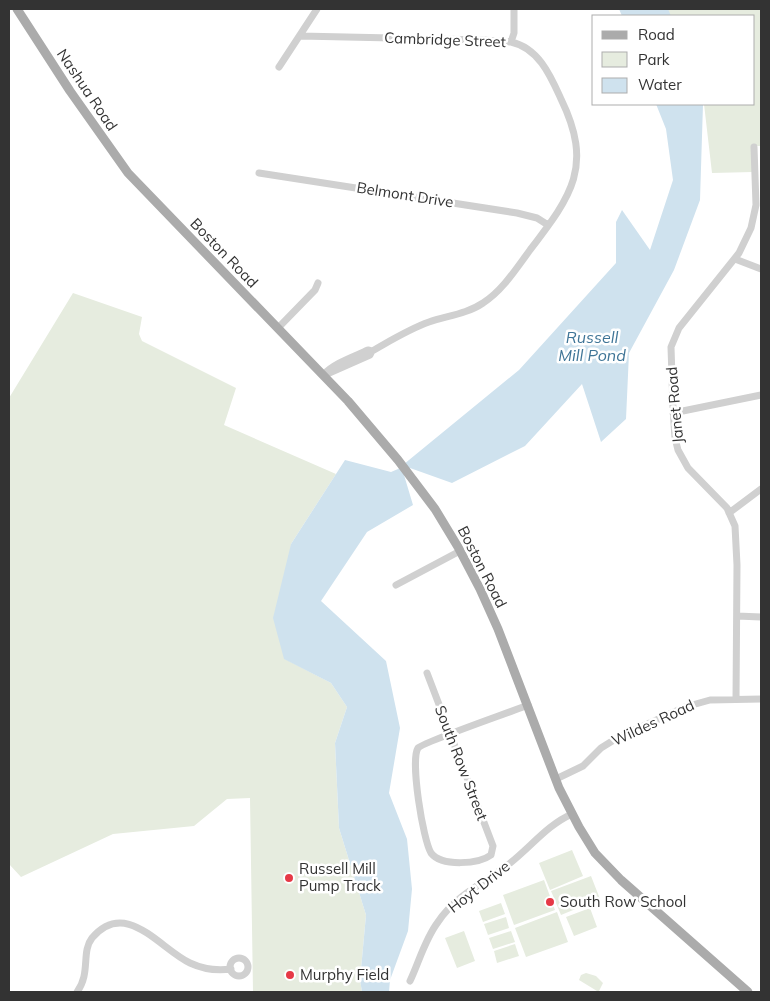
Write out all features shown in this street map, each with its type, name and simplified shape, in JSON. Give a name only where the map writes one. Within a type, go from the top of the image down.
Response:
[{"type":"main road","name":"Nashua Road","points":[[17,9],[103,139],[138,184]]},
{"type":"main road","name":"Boston Road","points":[[138,184],[323,375],[365,420],[405,469],[435,509],[484,597],[556,779],[586,840],[612,871],[748,992]]},
{"type":"street","points":[[280,67],[317,9]]},
{"type":"street","points":[[511,42],[514,33],[514,9]]},
{"type":"street","name":"Cambridge Street","points":[[300,36],[511,42],[529,50],[540,61],[551,77],[573,127],[576,144],[574,176],[569,193],[516,270],[496,292],[482,304],[470,310],[427,322],[372,351],[368,350],[341,363],[323,375]]},
{"type":"street","name":"Janet Road","points":[[736,699],[735,526],[727,508],[688,468],[678,450],[673,413],[672,347],[680,328],[735,258],[751,228],[759,185],[754,147]]},
{"type":"street","name":"Belmont Drive","points":[[259,173],[518,213],[538,218],[548,225]]},
{"type":"street","points":[[735,258],[761,269]]},
{"type":"street","points":[[278,328],[315,290],[318,283]]},
{"type":"street","points":[[673,413],[761,395]]},
{"type":"street","points":[[729,513],[761,489]]},
{"type":"street","points":[[396,585],[460,551]]},
{"type":"street","points":[[736,616],[761,616]]},
{"type":"street","name":"South Row Street","points":[[427,673],[493,846],[492,853],[486,858],[454,863],[446,862],[430,852],[420,815],[416,776],[417,753],[424,744],[450,735]]},
{"type":"street","name":"Wildes Road","points":[[556,779],[583,766],[601,748],[617,738],[685,707],[708,700],[761,699]]},
{"type":"street","points":[[450,735],[528,705]]},
{"type":"street","name":"Hoyt Drive","points":[[410,981],[437,922],[444,914],[466,894],[524,852],[552,826],[572,814]]},
{"type":"street","points":[[77,992],[85,977],[87,950],[90,941],[105,927],[120,923],[132,924],[142,929],[183,959],[195,965],[211,969],[231,969]]},
{"type":"green space","points":[[665,9],[761,9],[761,146],[753,146],[753,172],[712,173],[704,105],[755,105],[755,15],[667,15]]},
{"type":"green space","points":[[73,293],[142,317],[139,334],[142,341],[236,388],[224,425],[336,474],[291,544],[285,659],[331,683],[347,707],[335,743],[339,828],[366,915],[360,980],[362,992],[253,992],[250,798],[227,799],[194,826],[113,834],[21,877],[9,864],[9,398]]},
{"type":"green space","points":[[572,850],[583,876],[550,890],[539,863]]},
{"type":"green space","points":[[591,876],[600,899],[561,915],[551,891]]},
{"type":"green space","points":[[544,880],[555,910],[514,925],[503,895]]},
{"type":"green space","points":[[501,903],[505,914],[483,922],[479,911]]},
{"type":"green space","points":[[590,908],[597,927],[574,936],[566,917]]},
{"type":"green space","points":[[557,912],[568,942],[526,957],[515,928]]},
{"type":"green space","points":[[506,917],[509,928],[488,935],[484,924]]},
{"type":"green space","points":[[464,931],[475,961],[457,968],[445,938]]},
{"type":"green space","points":[[511,931],[515,942],[493,949],[489,938]]},
{"type":"green space","points":[[515,944],[519,956],[497,963],[494,951]]},
{"type":"green space","points":[[586,973],[596,976],[603,983],[599,991],[579,980],[581,975]]},
{"type":"water","points":[[619,9],[668,9],[671,15],[622,15]]},
{"type":"water","name":"Russell Mill Pond","points":[[656,105],[703,105],[700,200],[674,270],[629,353],[626,419],[601,442],[582,384],[525,446],[452,483],[410,468],[404,475],[413,505],[367,532],[321,601],[386,661],[400,728],[389,793],[407,839],[412,889],[408,931],[390,980],[389,992],[362,992],[360,980],[366,915],[339,828],[335,743],[347,707],[331,683],[284,659],[273,618],[291,544],[345,460],[391,472],[398,469],[519,370],[616,263],[616,222],[622,210],[650,250],[673,180],[666,129]]},
{"type":"place","name":"Russell Mill Pump Track","points":[[289,878]]},
{"type":"place","name":"South Row School","points":[[550,902]]},
{"type":"place","name":"Murphy Field","points":[[290,975]]}]
